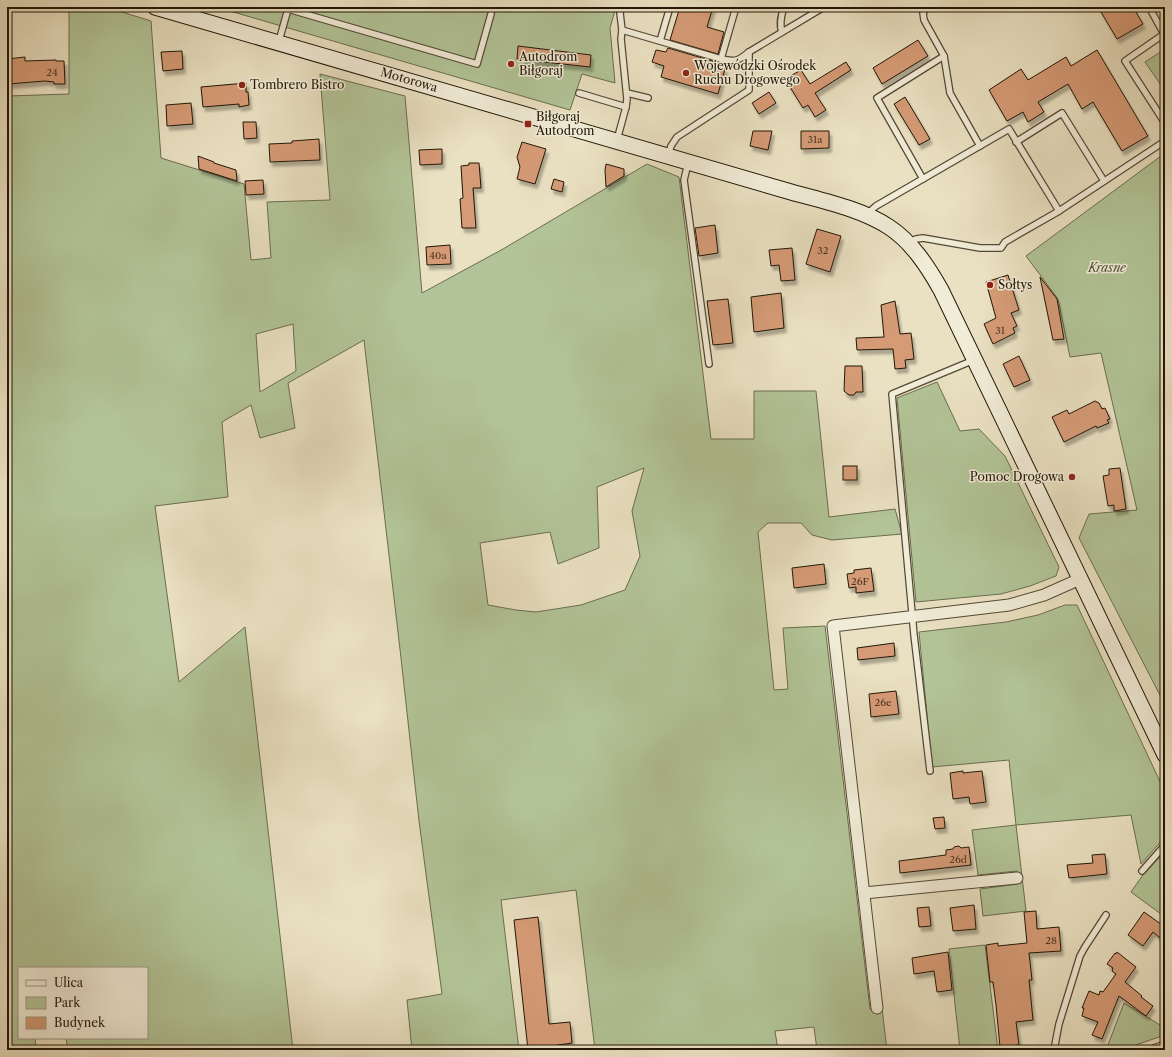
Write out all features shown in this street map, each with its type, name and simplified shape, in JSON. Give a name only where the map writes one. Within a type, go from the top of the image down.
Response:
[{"type":"street","name":"Motorowa","points":[[155,7],[665,154],[866,215],[890,228],[908,243],[932,274],[1165,755]]},
{"type":"street","points":[[877,1008],[833,626],[1009,605],[1044,595],[1080,579]]},
{"type":"street","points":[[864,893],[1017,878]]},
{"type":"street","points":[[1156,1050],[1165,1047]]},
{"type":"lane","points":[[281,7],[477,64],[491,14]]},
{"type":"lane","points":[[617,140],[626,107],[627,93],[620,40],[622,30],[620,12],[622,7]]},
{"type":"lane","points":[[660,41],[670,7]]},
{"type":"lane","points":[[721,59],[736,7]]},
{"type":"lane","points":[[782,32],[780,28],[784,7]]},
{"type":"lane","points":[[622,30],[733,62],[739,60],[749,52],[824,7]]},
{"type":"lane","points":[[927,7],[923,13],[924,20],[944,56],[950,93],[980,146]]},
{"type":"lane","points":[[1149,7],[1164,34],[1126,61],[1165,123]]},
{"type":"lane","points":[[278,43],[288,9]]},
{"type":"lane","points":[[665,154],[677,137],[749,90],[749,52]]},
{"type":"lane","points":[[923,179],[877,98],[944,56]]},
{"type":"lane","points":[[579,93],[626,107]]},
{"type":"lane","points":[[627,93],[648,98]]},
{"type":"lane","points":[[1016,142],[1062,113],[1104,181]]},
{"type":"lane","points":[[866,215],[876,206],[1009,129],[1059,211]]},
{"type":"lane","points":[[908,243],[923,238],[980,248],[1001,248],[1005,242],[1059,211],[1165,141]]},
{"type":"lane","points":[[688,161],[684,180],[709,364]]},
{"type":"lane","points":[[930,771],[912,617],[892,394],[974,360]]},
{"type":"lane","points":[[1142,871],[1165,845]]},
{"type":"lane","points":[[1054,1050],[1059,1024],[1080,956],[1106,915]]},
{"type":"green space","points":[[69,7],[106,7],[151,21],[161,158],[244,184],[251,260],[271,258],[267,202],[330,200],[320,74],[405,96],[422,293],[503,249],[647,164],[679,177],[711,439],[754,439],[754,391],[816,391],[829,517],[895,509],[902,534],[832,540],[812,535],[801,523],[768,523],[758,532],[774,690],[788,689],[783,628],[825,626],[870,1009],[882,1008],[887,1050],[817,1050],[814,1027],[775,1031],[778,1050],[595,1050],[576,890],[501,900],[519,1050],[412,1050],[407,1000],[442,994],[419,821],[364,340],[288,383],[295,428],[260,438],[251,405],[222,422],[228,497],[155,506],[179,682],[245,627],[293,1050],[68,1050],[66,1039],[148,1039],[148,967],[18,967],[18,1039],[35,1039],[36,1050],[7,1050],[7,96],[69,94]],"holes":[[[293,324],[296,371],[260,392],[256,334]],[[644,468],[632,511],[640,556],[625,590],[581,605],[536,612],[488,605],[480,543],[550,532],[558,564],[599,548],[597,487]]]},
{"type":"green space","name":"Autodrom Biłgoraj","points":[[216,7],[616,7],[610,28],[615,83],[582,74],[570,110]]},
{"type":"green space","points":[[1165,49],[1165,91],[1145,62]]},
{"type":"green space","name":"Krasne","points":[[1165,153],[1165,705],[1079,538],[1089,514],[1137,510],[1101,353],[1070,357],[1058,299],[1026,256]]},
{"type":"green space","points":[[937,382],[960,431],[979,429],[1005,456],[1059,567],[1056,576],[1030,586],[1001,594],[916,602],[897,398]]},
{"type":"green space","points":[[1065,605],[1077,605],[1165,792],[1165,837],[1141,864],[1131,815],[1016,825],[1009,760],[932,767],[919,632],[1006,622],[1038,615]]},
{"type":"green space","points":[[1016,825],[1026,911],[983,916],[980,889],[1018,884],[1017,871],[978,875],[972,830]]},
{"type":"green space","points":[[1165,851],[1165,917],[1131,892],[1143,875]]},
{"type":"green space","points":[[985,945],[998,1050],[960,1050],[949,949]]},
{"type":"green space","points":[[1124,1003],[1165,1028],[1165,1035],[1121,1050],[1106,1050]]},
{"type":"building","points":[[680,7],[713,7],[707,27],[724,32],[718,54],[670,40]]},
{"type":"building","points":[[1098,7],[1133,7],[1143,24],[1117,39]]},
{"type":"building","points":[[918,40],[928,56],[882,84],[873,68]]},
{"type":"building","points":[[518,46],[591,55],[590,67],[517,59]]},
{"type":"building","points":[[668,48],[716,62],[715,66],[725,69],[718,94],[661,77],[664,66],[652,62],[656,50],[666,52]]},
{"type":"building","points":[[1097,50],[1148,136],[1122,151],[1093,102],[1082,109],[1068,84],[1038,102],[1044,112],[1028,122],[1023,112],[1007,121],[989,90],[1021,69],[1028,80],[1066,57],[1071,66]]},
{"type":"building","points":[[182,51],[183,69],[163,71],[161,52]]},
{"type":"building","points":[[25,57],[25,61],[64,61],[65,84],[54,84],[54,82],[45,81],[8,84],[7,59]]},
{"type":"building","points":[[846,62],[851,70],[815,93],[826,110],[815,117],[808,105],[803,108],[785,79],[801,70],[810,84]]},
{"type":"building","points":[[246,83],[246,92],[248,92],[249,105],[239,107],[239,104],[203,107],[201,87]]},
{"type":"building","points":[[769,92],[776,103],[759,114],[752,103]]},
{"type":"building","points":[[905,97],[930,139],[919,145],[894,104]]},
{"type":"building","points":[[191,103],[193,124],[167,126],[166,105]]},
{"type":"building","points":[[243,122],[256,122],[257,138],[244,139]]},
{"type":"building","points":[[753,131],[772,131],[768,150],[750,146]]},
{"type":"building","points":[[801,131],[829,131],[829,148],[801,149]]},
{"type":"building","points":[[319,139],[320,160],[270,162],[269,144],[292,143],[292,141]]},
{"type":"building","points":[[522,142],[546,149],[535,184],[517,179],[520,167],[517,157]]},
{"type":"building","points":[[442,149],[442,164],[420,165],[419,150]]},
{"type":"building","points":[[198,156],[236,170],[237,181],[199,169]]},
{"type":"building","points":[[469,163],[479,163],[481,188],[473,188],[476,228],[462,228],[460,199],[463,198],[461,166],[469,165]]},
{"type":"building","points":[[606,164],[624,169],[624,176],[606,187],[605,170]]},
{"type":"building","points":[[554,179],[564,182],[562,192],[551,189]]},
{"type":"building","points":[[263,180],[264,194],[246,195],[245,181]]},
{"type":"building","points":[[715,225],[718,253],[699,256],[695,228]]},
{"type":"building","points":[[817,229],[841,236],[830,272],[806,264]]},
{"type":"building","points":[[450,245],[451,264],[427,265],[426,247]]},
{"type":"building","points":[[792,248],[795,280],[781,281],[779,265],[771,266],[769,250]]},
{"type":"building","points":[[1008,275],[1019,310],[1011,313],[1017,326],[1013,328],[1015,333],[993,344],[984,324],[996,318],[986,282]]},
{"type":"building","points":[[1040,277],[1057,299],[1064,339],[1053,340]]},
{"type":"building","points":[[781,293],[784,328],[754,332],[751,297]]},
{"type":"building","points":[[728,299],[733,343],[713,345],[707,301]]},
{"type":"building","points":[[895,301],[900,334],[911,333],[914,359],[905,360],[906,368],[895,369],[893,349],[857,350],[856,338],[884,337],[881,305]]},
{"type":"building","points":[[1019,356],[1030,380],[1014,387],[1003,364]]},
{"type":"building","points":[[845,366],[862,366],[863,392],[856,392],[854,395],[849,395],[844,391]]},
{"type":"building","points":[[1095,401],[1099,403],[1102,409],[1105,408],[1110,419],[1107,420],[1109,423],[1097,428],[1096,426],[1064,442],[1052,417],[1067,410],[1069,414]]},
{"type":"building","points":[[843,466],[857,466],[857,480],[843,480]]},
{"type":"building","points":[[1120,468],[1126,509],[1114,511],[1114,505],[1108,506],[1103,476],[1109,475],[1109,469]]},
{"type":"building","points":[[824,564],[826,584],[794,588],[792,568]]},
{"type":"building","points":[[871,568],[874,591],[856,593],[856,587],[849,588],[847,574],[854,573],[854,570]]},
{"type":"building","points":[[894,643],[895,656],[858,660],[857,648]]},
{"type":"building","points":[[896,691],[899,714],[871,717],[869,694]]},
{"type":"building","points":[[963,771],[963,773],[982,771],[986,802],[970,804],[969,797],[953,799],[950,773]]},
{"type":"building","points":[[944,817],[945,828],[935,829],[933,818]]},
{"type":"building","points":[[959,846],[961,848],[969,847],[971,865],[900,873],[899,861],[946,855],[946,850]]},
{"type":"building","points":[[1105,854],[1107,874],[1069,878],[1067,865],[1093,863],[1092,855]]},
{"type":"building","points":[[974,905],[976,929],[953,931],[950,908]]},
{"type":"building","points":[[929,907],[931,926],[919,927],[917,908]]},
{"type":"building","points":[[1036,911],[1037,929],[1059,927],[1061,951],[1029,953],[1032,980],[1029,980],[1033,1020],[1016,1022],[1019,1045],[1000,1047],[993,982],[990,982],[986,945],[998,943],[998,946],[1027,943],[1024,912]]},
{"type":"building","points":[[1144,912],[1165,927],[1165,942],[1153,932],[1143,946],[1128,935]]},
{"type":"building","points":[[538,917],[549,1024],[570,1022],[572,1043],[552,1046],[552,1050],[528,1050],[514,920]]},
{"type":"building","points":[[948,952],[952,990],[937,992],[934,971],[914,974],[912,958]]},
{"type":"building","points":[[1117,952],[1136,967],[1125,982],[1153,1006],[1146,1016],[1119,996],[1102,1039],[1092,1035],[1098,1022],[1082,1016],[1084,1008],[1082,1008],[1089,991],[1099,995],[1100,991],[1103,992],[1116,974],[1112,971],[1113,968],[1107,964]]},
{"type":"place","name":"Autodrom Biłgoraj","points":[[511,64]]},
{"type":"place","name":"Wojewódzki Ośrodek Ruchu Drogowego","points":[[686,73]]},
{"type":"place","name":"Tombrero Bistro","points":[[242,85]]},
{"type":"place","name":"Biłgoraj Autodrom","points":[[528,124]]},
{"type":"place","name":"Sołtys","points":[[990,285]]},
{"type":"place","name":"Pomoc Drogowa","points":[[1072,477]]}]
